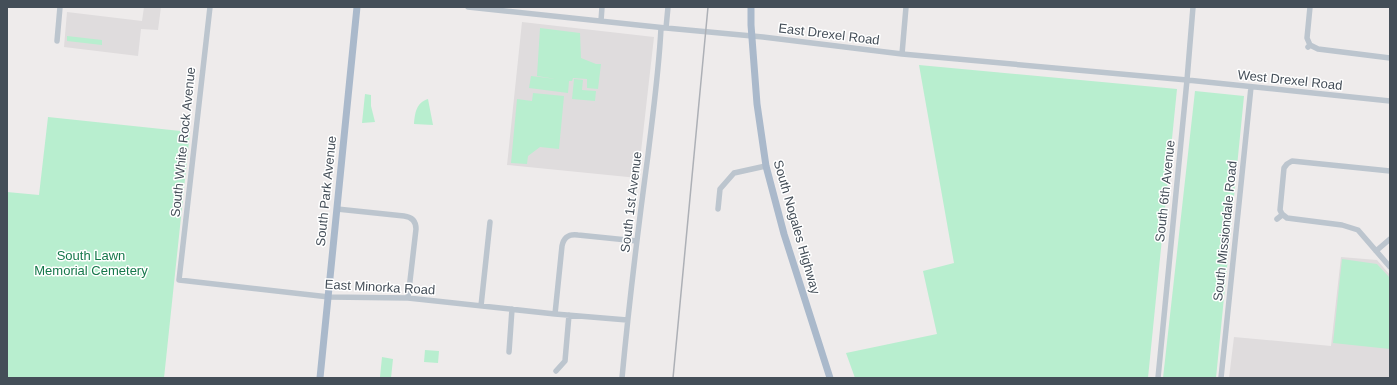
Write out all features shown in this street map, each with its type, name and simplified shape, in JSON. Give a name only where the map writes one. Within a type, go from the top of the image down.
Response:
[{"type":"main road","name":"South Park Avenue","points":[[320,378],[357,7]]},
{"type":"main road","name":"South Nogales Highway","points":[[751,7],[757,104],[766,166],[784,234],[830,378]]},
{"type":"street","points":[[56,41],[60,7]]},
{"type":"street","name":"South White Rock Avenue","points":[[179,280],[210,7]]},
{"type":"street","name":"East Drexel Road","points":[[468,7],[753,36],[902,54],[1187,80]]},
{"type":"street","points":[[601,21],[602,7]]},
{"type":"street","name":"South 1st Avenue","points":[[622,378],[627,320],[658,64],[663,28],[668,7]]},
{"type":"street","points":[[902,54],[906,7]]},
{"type":"street","name":"South 6th Avenue","points":[[1158,378],[1193,7]]},
{"type":"street","points":[[1310,7],[1307,38],[1309,46],[1318,49],[1390,58]]},
{"type":"street","name":"West Drexel Road","points":[[1187,80],[1390,101]]},
{"type":"street","name":"South Missiondale Road","points":[[1221,378],[1252,87]]},
{"type":"street","points":[[1390,171],[1287,160],[1284,170],[1280,207],[1282,214],[1287,218],[1349,226],[1361,233],[1390,267]]},
{"type":"street","points":[[718,209],[720,189],[734,173],[766,166]]},
{"type":"street","points":[[337,210],[404,216],[415,219],[416,229],[408,298]]},
{"type":"street","points":[[1277,219],[1282,214]]},
{"type":"street","points":[[481,306],[490,222]]},
{"type":"street","points":[[555,314],[562,246],[566,235],[637,241]]},
{"type":"street","points":[[1376,251],[1390,239]]},
{"type":"street","name":"East Minorka Road","points":[[179,280],[329,297],[408,298],[569,316],[627,320]]},
{"type":"street","points":[[509,352],[512,309]]},
{"type":"street","points":[[556,371],[565,361],[569,316]]},
{"type":"shaded area","points":[[144,7],[161,7],[158,30],[141,29],[138,56],[64,47],[67,12],[142,21]]},
{"type":"shaded area","points":[[522,22],[654,37],[638,178],[507,165]]},
{"type":"shaded area","points":[[1341,257],[1377,260],[1390,275],[1390,378],[1229,378],[1234,337],[1331,346]]},
{"type":"green space","points":[[540,28],[580,33],[581,58],[596,64],[601,64],[598,89],[587,88],[587,79],[573,78],[572,81],[569,81],[568,93],[529,88],[531,76],[556,79],[537,76]]},
{"type":"green space","points":[[67,36],[102,40],[102,45],[67,41]]},
{"type":"green space","points":[[919,65],[1177,89],[1148,378],[855,378],[846,353],[937,334],[923,271],[954,263]]},
{"type":"green space","points":[[574,79],[583,80],[582,90],[596,91],[595,101],[572,99]]},
{"type":"green space","points":[[1195,91],[1244,96],[1216,378],[1163,378]]},
{"type":"green space","points":[[533,93],[564,96],[559,149],[540,147],[528,156],[527,164],[511,163],[517,99],[532,101]]},
{"type":"green space","points":[[365,94],[371,95],[371,106],[375,122],[362,123]]},
{"type":"green space","points":[[428,99],[433,125],[414,124],[417,109],[421,103]]},
{"type":"green space","name":"South Lawn Memorial Cemetery","points":[[48,117],[190,132],[164,378],[7,378],[7,192],[39,195]]},
{"type":"green space","points":[[1342,259],[1377,264],[1390,278],[1390,349],[1333,343]]},
{"type":"green space","points":[[425,350],[439,351],[438,363],[424,362]]},
{"type":"green space","points":[[382,357],[393,359],[391,378],[380,377]]},
{"type":"railway","points":[[673,378],[708,7]]}]
